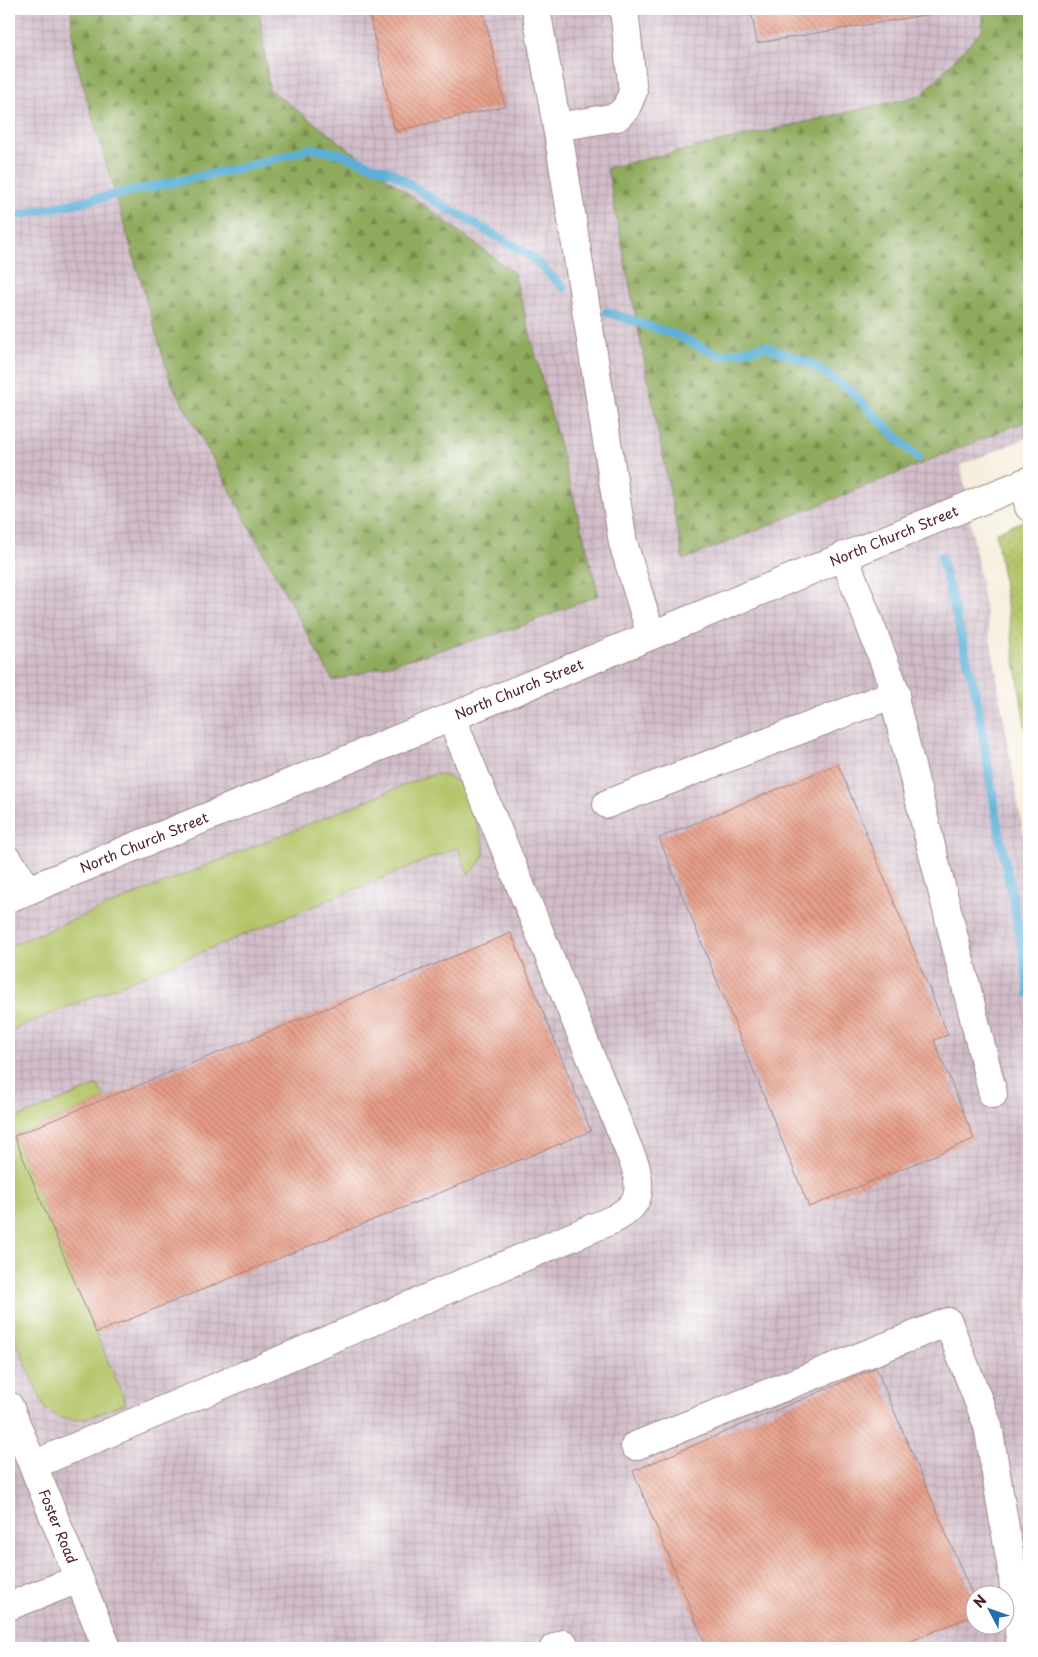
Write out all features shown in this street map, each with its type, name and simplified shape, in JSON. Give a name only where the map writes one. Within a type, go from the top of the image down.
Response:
[{"type":"main road","points":[[536,9],[557,127],[623,543],[651,635]]},
{"type":"main road","points":[[557,127],[617,117],[626,108],[633,92],[624,9]]},
{"type":"main road","name":"North Church Street","points":[[19,894],[844,556],[1027,491]]},
{"type":"main road","points":[[607,804],[896,693],[844,556]]},
{"type":"main road","points":[[893,694],[993,1094]]},
{"type":"main road","points":[[22,1453],[614,1219],[630,1208],[636,1200],[639,1192],[639,1180],[635,1166],[451,717]]},
{"type":"main road","points":[[9,861],[19,894]]},
{"type":"main road","points":[[635,1446],[948,1322],[988,1426],[1012,1570],[1021,1648]]},
{"type":"main road","name":"Foster Road","points":[[9,1406],[22,1453],[79,1579],[107,1648]]},
{"type":"main road","points":[[9,1606],[79,1579]]},
{"type":"shaded area","points":[[9,9],[1029,9],[1029,437],[961,465],[1029,867],[1029,1648],[9,1648]]},
{"type":"green space","points":[[71,9],[259,9],[269,89],[514,273],[599,595],[516,628],[333,681],[170,380],[73,51]]},
{"type":"green space","points":[[984,9],[1029,9],[1029,420],[683,560],[607,168],[922,95],[982,30]]},
{"type":"green space","points":[[1029,519],[1029,753],[996,532]]},
{"type":"green space","points":[[437,774],[453,780],[461,786],[479,830],[484,853],[480,862],[468,874],[458,847],[9,1031],[9,946],[427,776]]},
{"type":"green space","points":[[98,1085],[105,1099],[14,1136],[126,1403],[87,1418],[73,1420],[60,1418],[45,1409],[9,1324],[9,1099],[17,1118]]},
{"type":"building","points":[[368,9],[483,9],[505,106],[395,131]]},
{"type":"building","points":[[751,9],[955,9],[955,10],[757,43]]},
{"type":"building","points":[[838,764],[948,1035],[934,1040],[974,1139],[809,1207],[659,838]]},
{"type":"building","points":[[511,933],[591,1131],[96,1333],[14,1136]]},
{"type":"building","points":[[876,1368],[968,1584],[966,1584],[966,1618],[894,1648],[707,1648],[633,1471]]},
{"type":"waterway","points":[[9,217],[240,168],[309,148],[337,153],[391,172],[444,206],[529,255],[564,288]]},
{"type":"waterway","points":[[607,312],[676,335],[720,356],[765,346],[809,363],[850,390],[918,458]]},
{"type":"waterway","points":[[941,557],[976,694],[997,821],[1025,961],[1029,994]]}]
